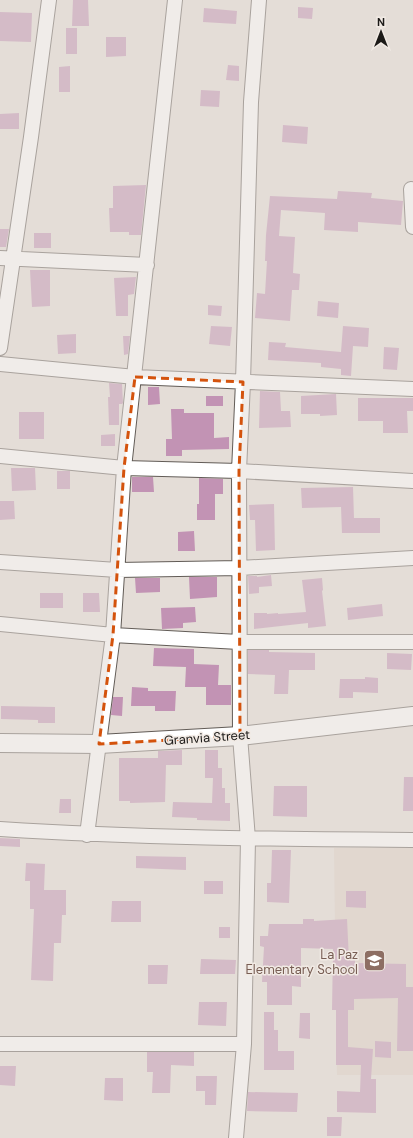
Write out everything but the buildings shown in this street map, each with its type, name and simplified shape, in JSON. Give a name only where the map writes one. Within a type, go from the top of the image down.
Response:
[{"type":"street","points":[[0,348],[7,259],[50,0]]},
{"type":"street","points":[[87,835],[113,635],[124,468],[175,0]]},
{"type":"street","points":[[236,1138],[244,1044],[248,839],[240,736],[239,471],[243,382],[250,102],[259,0]]},
{"type":"street","points":[[411,189],[413,227]]},
{"type":"street","points":[[7,259],[147,265]]},
{"type":"street","points":[[0,364],[135,378],[413,389]]},
{"type":"street","points":[[0,456],[124,468],[239,471],[413,481]]},
{"type":"street","points":[[0,562],[117,570],[240,568],[413,558]]},
{"type":"street","points":[[0,624],[113,635],[240,642],[413,642]]},
{"type":"street","name":"Granvia Street","points":[[0,743],[99,744],[240,736],[413,716]]},
{"type":"street","points":[[0,830],[87,835],[248,839],[412,840]]},
{"type":"street","points":[[0,1044],[244,1044]]},
{"type":"highlighted area","points":[[135,377],[243,382],[239,471],[240,736],[99,744],[113,635],[124,468]]},
{"type":"shaded area","name":"La Paz Elementary School","points":[[413,847],[413,1075],[337,1075],[334,848]]},
{"type":"place","name":"La Paz Elementary School","points":[[374,961]]}]
